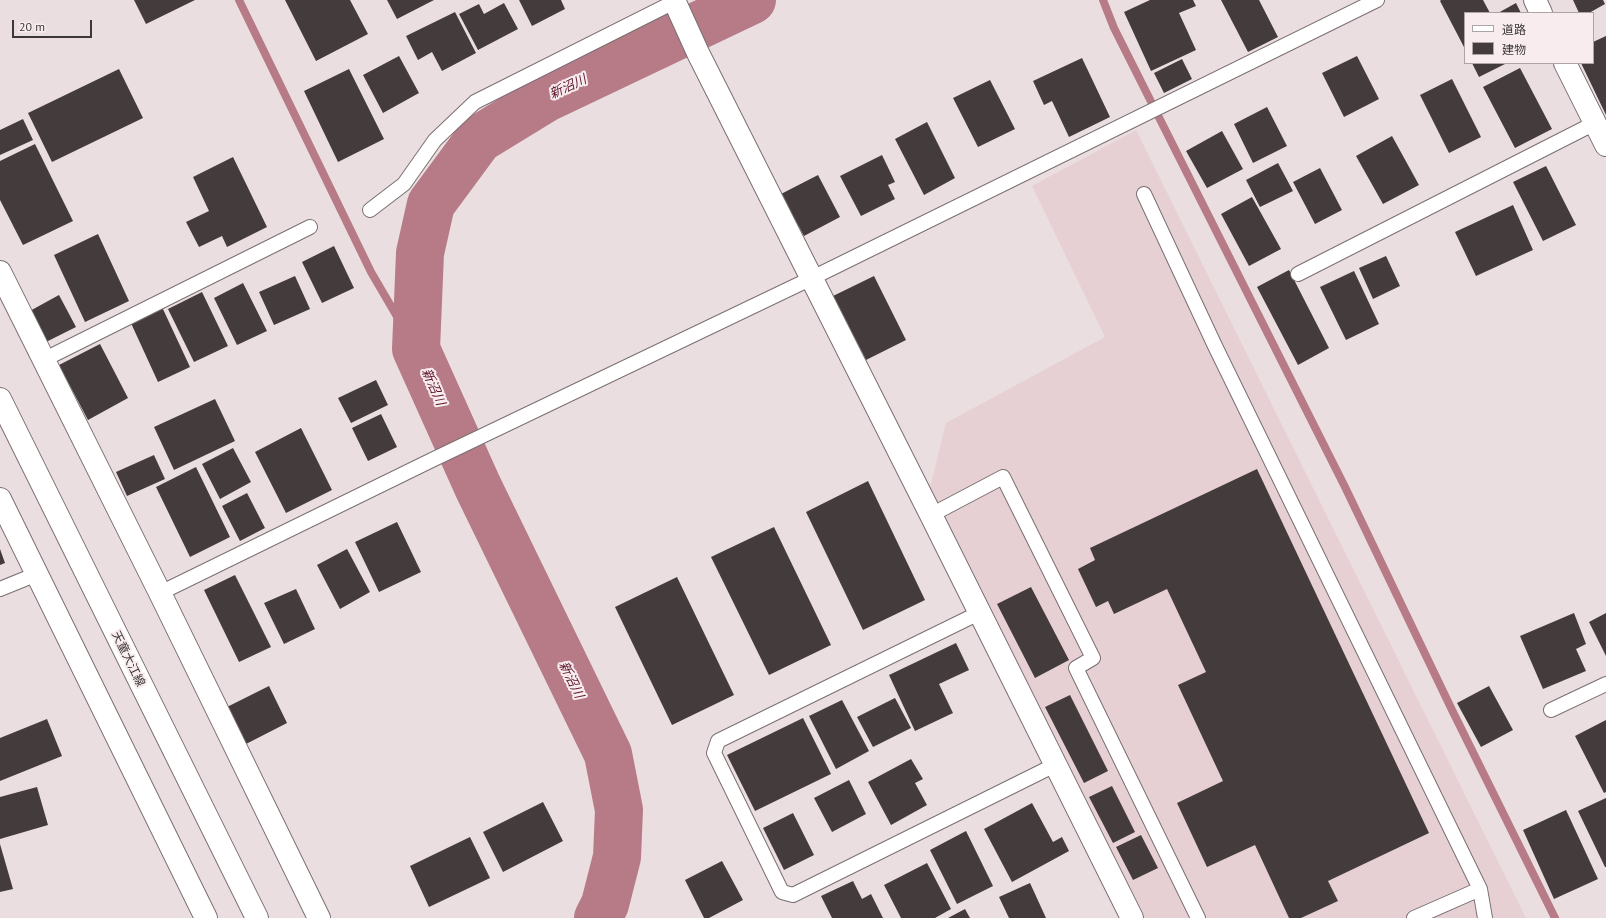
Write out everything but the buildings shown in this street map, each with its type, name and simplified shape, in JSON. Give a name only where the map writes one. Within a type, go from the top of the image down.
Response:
[{"type":"street","points":[[676,0],[698,53],[931,515],[1055,765],[1126,916]]},
{"type":"street","points":[[1535,0],[1541,12]]},
{"type":"street","points":[[1566,64],[1606,146]]},
{"type":"street","points":[[0,272],[319,918]]},
{"type":"street","name":"天童大江線","points":[[0,399],[257,918]]},
{"type":"street","points":[[0,499],[206,918]]},
{"type":"lane","points":[[370,210],[404,184],[435,140],[474,102],[676,0]]},
{"type":"lane","points":[[160,594],[434,459],[812,278],[1377,0]]},
{"type":"lane","points":[[1298,274],[1595,123]]},
{"type":"lane","points":[[1144,194],[1215,346],[1480,889],[1485,918]]},
{"type":"lane","points":[[43,360],[310,227]]},
{"type":"lane","points":[[931,515],[1003,477],[1093,658],[1076,668],[1198,918]]},
{"type":"lane","points":[[0,589],[37,574]]},
{"type":"lane","points":[[979,613],[718,742],[714,753],[782,892],[793,895],[1055,765]]},
{"type":"lane","points":[[1551,710],[1606,684]]},
{"type":"lane","points":[[1414,918],[1480,889]]},
{"type":"shaded area","points":[[1136,130],[1526,918],[1142,918],[930,488],[946,423],[1105,337],[1032,186]]},
{"type":"waterway","points":[[239,0],[371,272],[416,349]]},
{"type":"waterway","name":"新沼川","points":[[598,918],[605,904],[617,857],[619,810],[608,754],[478,487],[416,349],[420,253],[431,204],[479,139],[546,98],[752,0]]},
{"type":"waterway","points":[[1103,0],[1114,28],[1345,487],[1452,710],[1555,918]]}]
